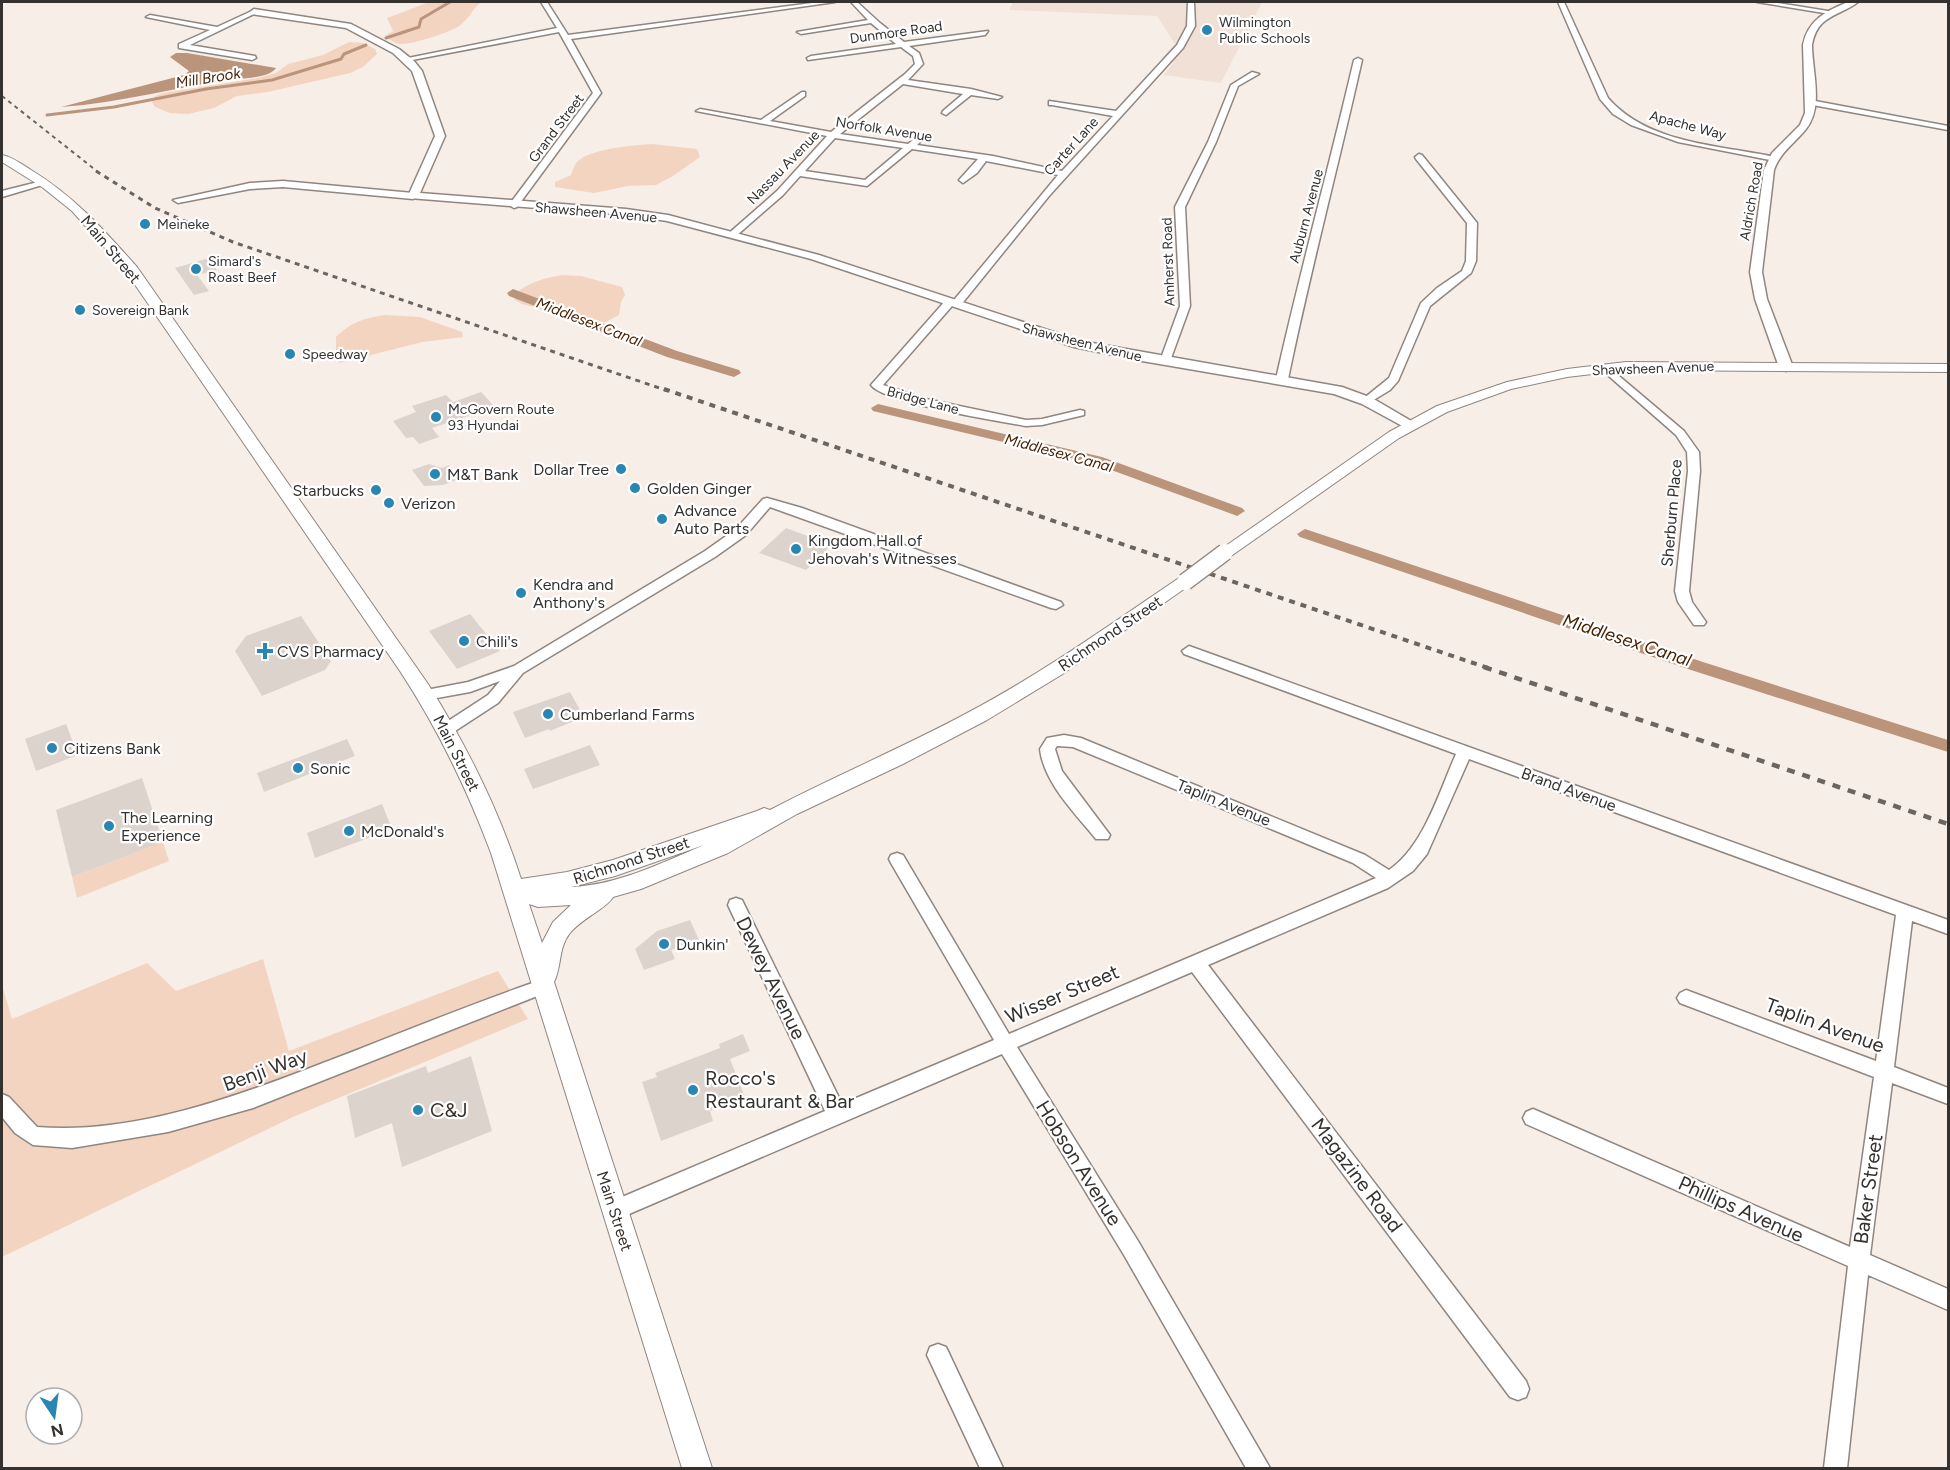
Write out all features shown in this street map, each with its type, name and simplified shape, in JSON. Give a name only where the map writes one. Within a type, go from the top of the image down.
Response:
[{"type":"main road","name":"Main Street","points":[[2,158],[45,183],[85,216],[132,270],[426,695],[447,729],[483,805],[513,889],[697,1468]]},
{"type":"main road","name":"Shawsheen Avenue","points":[[1411,425],[1458,402],[1507,386],[1606,368],[1669,365],[1948,368]]},
{"type":"main road","name":"Richmond Street","points":[[513,889],[538,898],[554,898],[587,895],[633,883],[721,847],[790,809],[980,716],[1054,671],[1411,425]]},
{"type":"main road","name":"Richmond Street","points":[[513,889],[567,880],[615,868],[733,825],[790,809]]},
{"type":"main road","points":[[544,986],[550,946],[566,921],[597,900],[633,883]]},
{"type":"street","name":"Grand Street","points":[[514,205],[597,93],[567,37],[544,2]]},
{"type":"street","points":[[567,37],[832,2]]},
{"type":"street","name":"Nassau Avenue","points":[[733,234],[799,173],[833,135],[917,68],[920,61],[854,2]]},
{"type":"street","name":"Carter Lane","points":[[953,303],[1064,174],[1171,57],[1187,36],[1192,20],[1191,2]]},
{"type":"street","name":"Apache Way","points":[[1562,2],[1604,99],[1613,111],[1640,127],[1668,137],[1772,159]]},
{"type":"street","points":[[1760,2],[1830,12]]},
{"type":"street","name":"Aldrich Road","points":[[1786,367],[1761,299],[1756,272],[1772,159],[1803,127],[1809,117],[1807,43],[1810,30],[1817,20],[1854,2]]},
{"type":"street","points":[[252,58],[182,46],[271,4]]},
{"type":"street","points":[[254,12],[348,26],[407,59],[419,75],[440,136],[413,196]]},
{"type":"street","points":[[150,17],[216,29]]},
{"type":"street","points":[[801,32],[873,21]]},
{"type":"street","points":[[407,59],[561,29]]},
{"type":"street","points":[[494,32],[497,41]]},
{"type":"street","name":"Dunmore Road","points":[[812,58],[985,33]]},
{"type":"street","name":"Auburn Avenue","points":[[1282,379],[1300,289],[1326,199],[1358,60]]},
{"type":"street","name":"Amherst Road","points":[[1165,361],[1185,306],[1180,207],[1212,142],[1235,85],[1255,74]]},
{"type":"street","points":[[902,81],[998,97]]},
{"type":"street","points":[[946,113],[970,91]]},
{"type":"street","points":[[763,122],[802,94]]},
{"type":"street","points":[[1810,102],[1948,128]]},
{"type":"street","points":[[1052,103],[1118,114]]},
{"type":"street","name":"Norfolk Avenue","points":[[700,111],[833,135],[984,158],[1064,174]]},
{"type":"street","points":[[799,173],[867,183],[921,137]]},
{"type":"street","points":[[963,180],[984,158]]},
{"type":"street","points":[[1367,401],[1386,388],[1394,379],[1425,305],[1441,290],[1466,273],[1472,261],[1472,223],[1419,158]]},
{"type":"street","points":[[2,194],[45,183]]},
{"type":"street","name":"Shawsheen Avenue","points":[[178,200],[272,184],[640,214],[733,234],[838,264],[1059,339],[1165,361],[1337,390],[1367,401],[1411,425]]},
{"type":"street","name":"Bridge Lane","points":[[953,303],[879,381],[877,386],[880,389],[924,402],[1030,423],[1080,413]]},
{"type":"street","name":"Sherburn Place","points":[[1606,368],[1680,433],[1693,452],[1694,471],[1682,591],[1685,602],[1699,622]]},
{"type":"street","points":[[426,695],[470,687],[519,669],[727,543],[741,532],[767,502],[1056,604]]},
{"type":"street","name":"Brand Avenue","points":[[1189,651],[1948,927]]},
{"type":"street","points":[[447,729],[493,699],[519,669]]},
{"type":"street","name":"Taplin Avenue","points":[[1102,835],[1051,766],[1046,752],[1047,746],[1053,742],[1064,740],[1076,742],[1172,781],[1359,859],[1390,879]]},
{"type":"street","name":"Wisser Street","points":[[615,1210],[1390,879],[1407,866],[1421,850],[1465,751]]},
{"type":"street","name":"Hobson Avenue","points":[[897,859],[1131,1248],[1259,1468]]},
{"type":"street","name":"Dewey Avenue","points":[[736,906],[837,1115]]},
{"type":"street","name":"Baker Street","points":[[1836,1468],[1859,1260],[1905,911]]},
{"type":"street","name":"Magazine Road","points":[[1196,962],[1518,1389]]},
{"type":"street","name":"Benji Way","points":[[2,1103],[21,1127],[33,1136],[72,1139],[168,1123],[253,1099],[544,986]]},
{"type":"street","name":"Taplin Avenue","points":[[1686,998],[1884,1070],[1948,1096]]},
{"type":"street","name":"Phillips Avenue","points":[[1533,1118],[1948,1300]]},
{"type":"street","points":[[938,1355],[992,1468]]},
{"type":"shaded area","points":[[429,2],[481,2],[459,26],[438,35],[401,44],[385,36],[393,31],[387,18]]},
{"type":"shaded area","name":"Wilmington Public Schools","points":[[1013,2],[1262,2],[1221,83],[1164,75],[1174,62],[1161,59],[1175,44],[1157,16],[1009,10]]},
{"type":"shaded area","points":[[349,42],[363,43],[375,49],[377,54],[363,67],[350,73],[268,92],[237,96],[214,108],[188,114],[170,113],[155,107],[152,102],[155,96],[163,93],[276,73],[288,64],[323,55]]},
{"type":"shaded area","points":[[652,144],[697,149],[700,157],[656,185],[628,186],[594,193],[555,187],[555,182],[571,175],[577,162],[591,154],[612,148]]},
{"type":"shaded area","points":[[563,275],[581,276],[622,287],[625,295],[621,302],[619,315],[606,322],[583,325],[560,314],[515,300],[514,295],[524,287]]},
{"type":"shaded area","points":[[385,315],[420,317],[462,332],[463,337],[423,342],[339,363],[336,356],[336,337],[359,322]]},
{"type":"shaded area","points":[[163,842],[169,861],[77,898],[72,877]]},
{"type":"shaded area","points":[[263,959],[289,1051],[498,971],[528,1019],[293,1117],[2,1257],[2,985],[12,1019],[147,963],[176,991]]},
{"type":"water","points":[[176,53],[276,68],[259,77],[61,107],[184,75],[189,71],[170,57]]},
{"type":"building","name":"Simard's Roast Beef","points":[[209,258],[217,270],[197,275],[209,291],[194,295],[175,268]]},
{"type":"building","name":"McGovern Route 93 Hyundai","points":[[481,392],[495,407],[432,428],[439,437],[419,444],[413,437],[406,438],[393,421],[416,412],[412,406],[446,395],[453,402]]},
{"type":"building","name":"M&T Bank","points":[[429,464],[442,468],[449,465],[459,479],[443,485],[424,486],[412,470]]},
{"type":"building","name":"Kingdom Hall of Jehovah's Witnesses","points":[[786,528],[832,545],[806,570],[759,553]]},
{"type":"building","name":"Chili's","points":[[470,614],[500,651],[457,669],[429,631]]},
{"type":"building","name":"CVS Pharmacy","points":[[301,616],[331,661],[325,670],[262,696],[235,651],[246,636]]},
{"type":"building","name":"Cumberland Farms","points":[[570,692],[584,717],[525,738],[513,712]]},
{"type":"building","name":"Citizens Bank","points":[[66,724],[78,755],[36,771],[25,739]]},
{"type":"building","name":"Sonic","points":[[347,739],[355,756],[264,792],[257,773]]},
{"type":"building","name":"Cumberland Farms","points":[[590,745],[600,765],[533,789],[524,769]]},
{"type":"building","name":"The Learning Experience","points":[[142,778],[163,842],[72,877],[56,810]]},
{"type":"building","name":"McDonald's","points":[[382,804],[392,829],[315,858],[307,833]]},
{"type":"building","name":"Dunkin'","points":[[690,920],[699,940],[671,950],[675,959],[644,970],[635,949],[657,931]]},
{"type":"building","name":"Rocco's Restaurant & Bar","points":[[743,1034],[750,1051],[730,1059],[745,1097],[710,1111],[713,1121],[661,1141],[642,1082],[657,1077],[655,1073],[720,1048],[719,1044]]},
{"type":"building","name":"C&J","points":[[471,1056],[492,1131],[402,1167],[392,1123],[355,1138],[347,1096],[426,1066],[428,1073]]},
{"type":"waterway","name":"Mill Brook","points":[[386,38],[419,27],[421,19],[450,2]]},
{"type":"waterway","name":"Mill Brook","points":[[47,115],[114,107],[206,89],[272,80],[341,59],[344,54],[366,45]]},
{"type":"waterway","name":"Middlesex Canal","points":[[513,293],[672,354],[734,373]]},
{"type":"waterway","name":"Middlesex Canal","points":[[878,408],[1097,460],[1237,511]]},
{"type":"waterway","name":"Middlesex Canal","points":[[1305,534],[1697,666],[1948,746]]},
{"type":"railway","points":[[2,96],[98,172]]},
{"type":"railway","points":[[96,171],[155,208],[233,242],[668,391]]},
{"type":"railway","points":[[664,389],[1488,668]]},
{"type":"railway","points":[[1484,667],[1948,824]]},
{"type":"place","name":"Wilmington Public Schools","points":[[1207,30]]},
{"type":"place","name":"Meineke","points":[[145,224]]},
{"type":"place","name":"Simard's Roast Beef","points":[[196,269]]},
{"type":"place","name":"Sovereign Bank","points":[[80,310]]},
{"type":"place","name":"Speedway","points":[[290,354]]},
{"type":"place","name":"McGovern Route 93 Hyundai","points":[[436,417]]},
{"type":"place","name":"Dollar Tree","points":[[621,469]]},
{"type":"place","name":"M&T Bank","points":[[435,474]]},
{"type":"place","name":"Golden Ginger","points":[[635,488]]},
{"type":"place","name":"Starbucks","points":[[376,490]]},
{"type":"place","name":"Verizon","points":[[389,503]]},
{"type":"place","name":"Advance Auto Parts","points":[[662,519]]},
{"type":"place","name":"Kingdom Hall of Jehovah's Witnesses","points":[[796,549]]},
{"type":"place","name":"Kendra and Anthony's","points":[[521,593]]},
{"type":"place","name":"Chili's","points":[[464,641]]},
{"type":"place","name":"CVS Pharmacy","points":[[265,651]]},
{"type":"place","name":"Cumberland Farms","points":[[548,714]]},
{"type":"place","name":"Citizens Bank","points":[[52,748]]},
{"type":"place","name":"Sonic","points":[[298,768]]},
{"type":"place","name":"The Learning Experience","points":[[109,826]]},
{"type":"place","name":"McDonald's","points":[[349,831]]},
{"type":"place","name":"Dunkin'","points":[[664,944]]},
{"type":"place","name":"Rocco's Restaurant & Bar","points":[[693,1090]]},
{"type":"place","name":"C&J","points":[[418,1110]]}]
